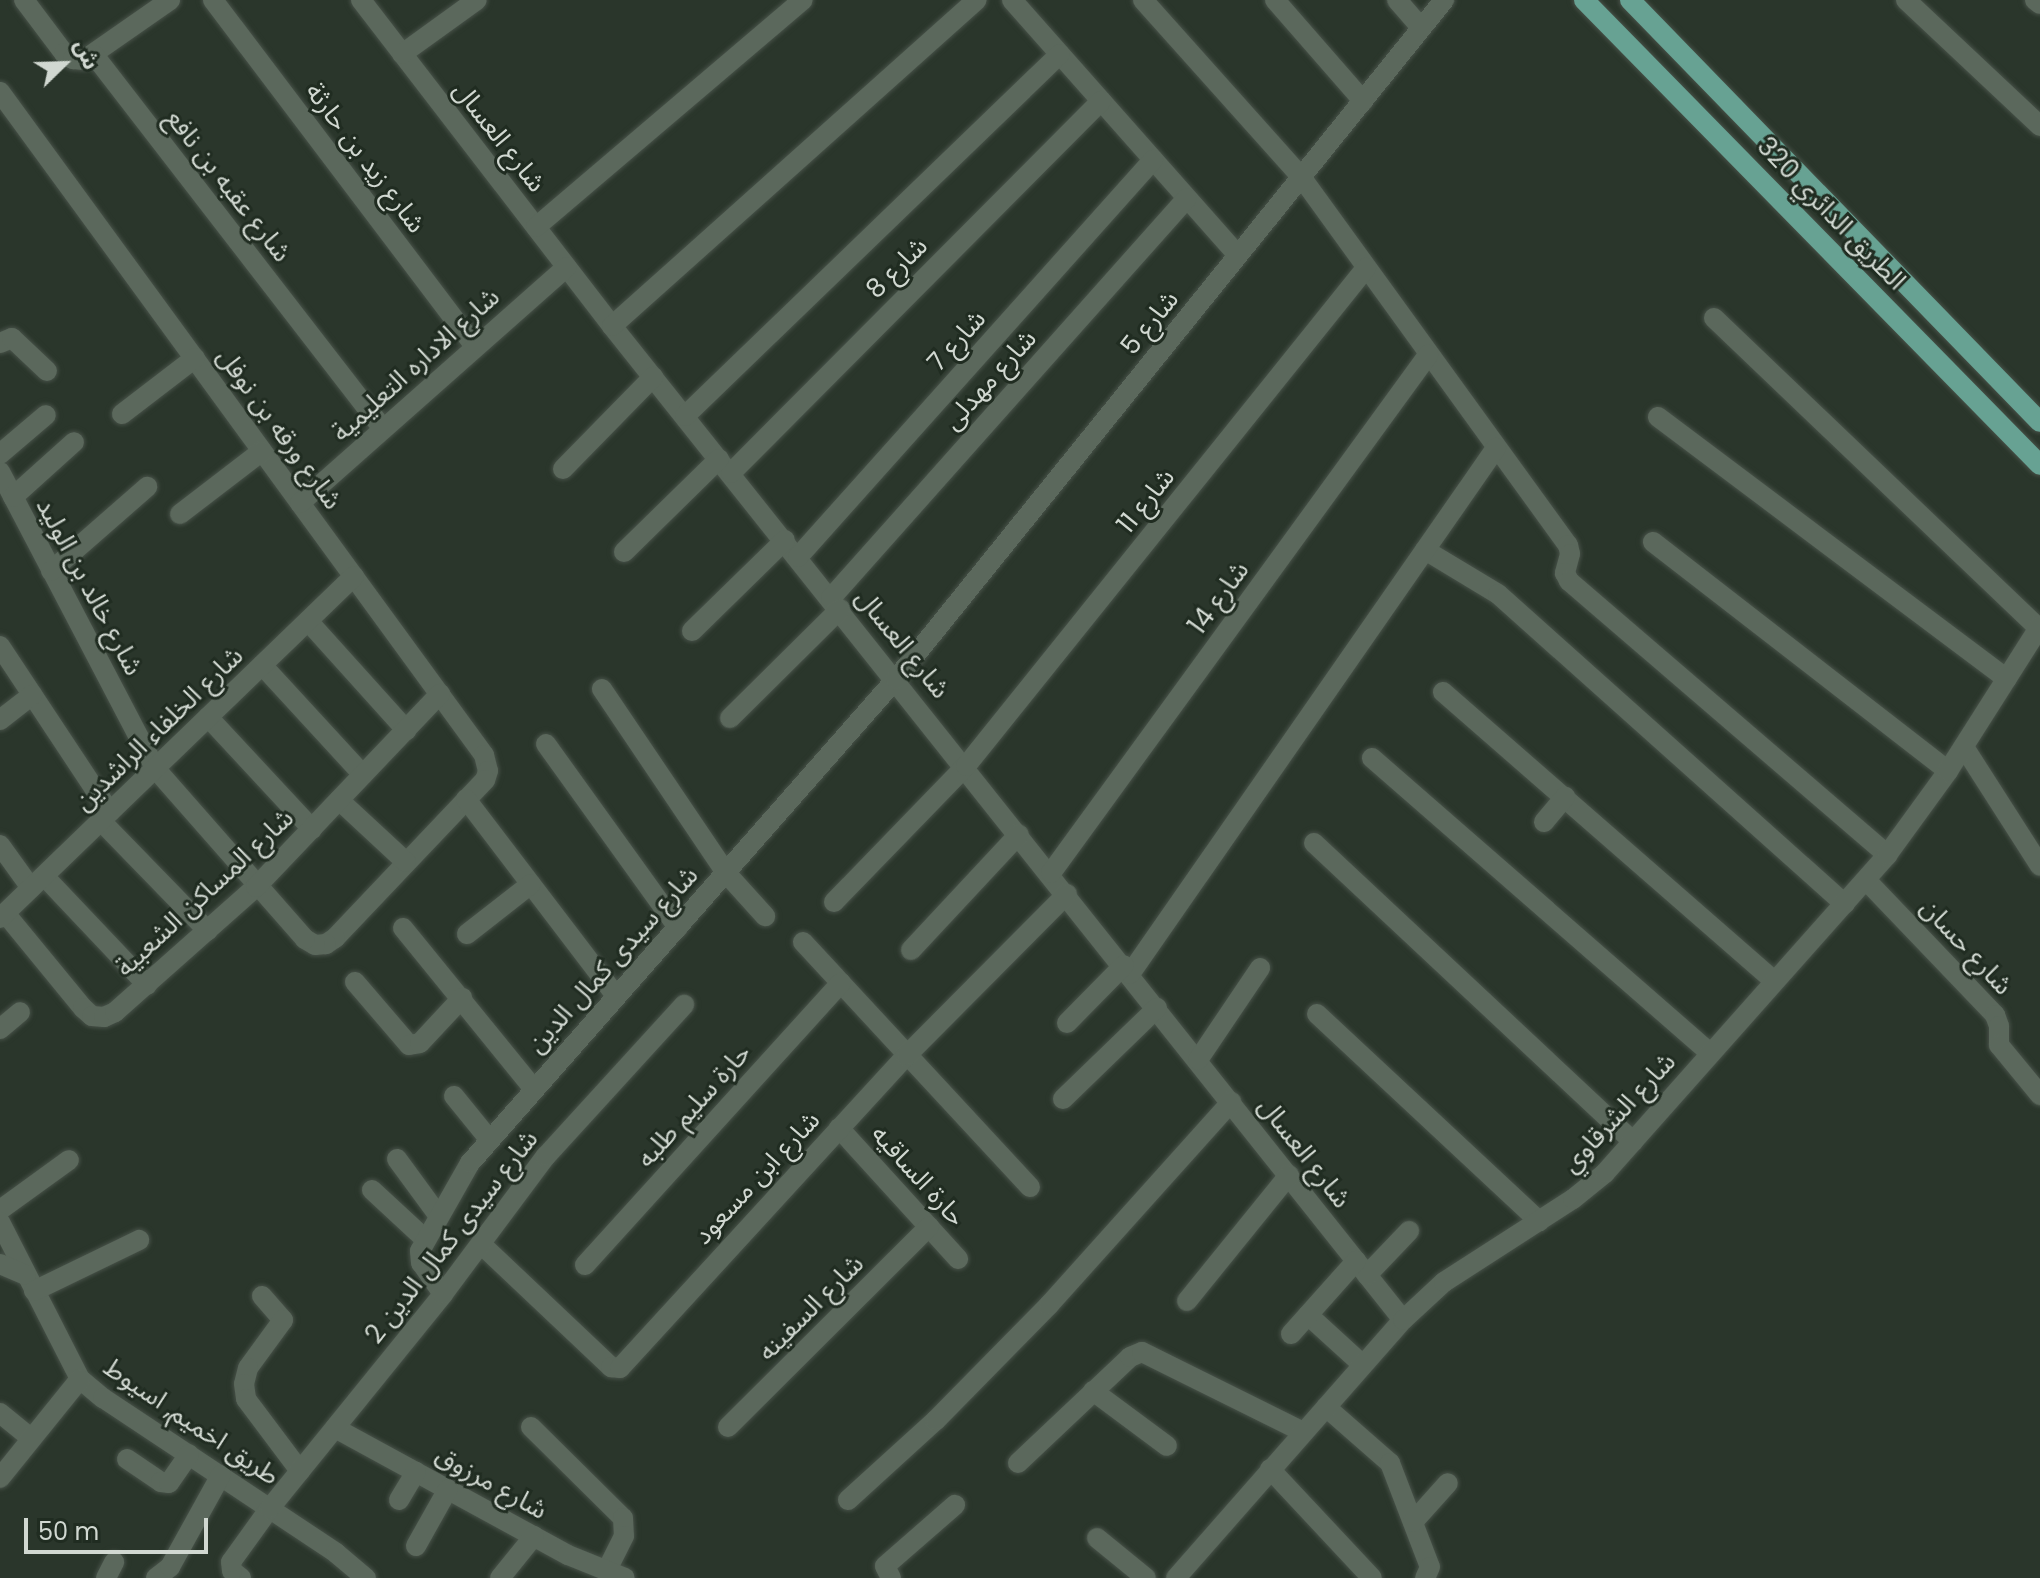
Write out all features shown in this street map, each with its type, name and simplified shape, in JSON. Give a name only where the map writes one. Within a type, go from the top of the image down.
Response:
[{"type":"main road","name":"الطريق الدائري 320","points":[[1584,0],[2040,465]]},
{"type":"main road","name":"الطريق الدائري 320","points":[[1630,0],[2040,422]]},
{"type":"street","points":[[24,0],[64,53],[73,59],[94,55],[146,7],[170,0]]},
{"type":"street","name":"شارع زيد بن حارثة","points":[[213,0],[475,347]]},
{"type":"street","name":"شارع العسال","points":[[361,0],[612,326],[966,766],[1403,1320]]},
{"type":"street","points":[[402,54],[477,0]]},
{"type":"street","points":[[536,227],[803,0]]},
{"type":"street","points":[[612,326],[976,0]]},
{"type":"street","points":[[1012,0],[1238,255]]},
{"type":"street","points":[[1143,0],[1302,178],[1568,545],[1570,554],[1565,573],[1569,581],[1887,855]]},
{"type":"street","points":[[1275,0],[1363,101]]},
{"type":"street","points":[[1397,0],[1421,28]]},
{"type":"street","name":"شارع 5","points":[[896,679],[1444,0]]},
{"type":"street","points":[[1906,0],[2040,126]]},
{"type":"street","points":[[685,416],[1060,54]]},
{"type":"street","name":"شارع عقبه بن نافع","points":[[94,55],[382,428]]},
{"type":"street","name":"شارع ورقه بن نوفل","points":[[0,92],[440,694],[487,763],[485,780],[326,944],[315,945],[305,939],[256,887]]},
{"type":"street","name":"شارع 8","points":[[624,552],[725,466],[1101,101]]},
{"type":"street","name":"شارع 7","points":[[798,557],[1153,160]]},
{"type":"street","name":"شارع مهدلى","points":[[730,718],[836,603],[1187,198]]},
{"type":"street","name":"شارع الاداره التعليمية","points":[[300,503],[567,267]]},
{"type":"street","name":"شارع 11","points":[[834,902],[966,766],[1366,268]]},
{"type":"street","points":[[1714,318],[2040,627]]},
{"type":"street","points":[[0,343],[12,338],[47,371]]},
{"type":"street","name":"شارع 14","points":[[1051,873],[1428,355]]},
{"type":"street","points":[[122,414],[195,358]]},
{"type":"street","points":[[563,469],[653,377]]},
{"type":"street","points":[[0,454],[46,415]]},
{"type":"street","points":[[1658,417],[2007,679]]},
{"type":"street","points":[[13,497],[74,442]]},
{"type":"street","points":[[1067,1023],[1127,970],[1496,448]]},
{"type":"street","points":[[180,514],[262,451]]},
{"type":"street","name":"شارع خالد بن الوليد","points":[[0,472],[155,768],[256,887]]},
{"type":"street","points":[[51,571],[147,487]]},
{"type":"street","points":[[692,631],[785,540]]},
{"type":"street","points":[[1653,542],[1948,771]]},
{"type":"street","points":[[1425,550],[1463,570],[1509,604],[1845,904]]},
{"type":"street","name":"شارع الخلفاء الراشدين","points":[[3,916],[354,576]]},
{"type":"street","points":[[308,621],[406,730]]},
{"type":"street","name":"شارع الشرقاوي","points":[[1176,1578],[1403,1320],[1444,1282],[1539,1221],[1605,1173],[1887,855],[1948,771],[2040,627]]},
{"type":"street","points":[[0,646],[105,817],[208,931]]},
{"type":"street","points":[[262,665],[363,775]]},
{"type":"street","name":"شارع سيدى كمال الدين","points":[[425,1239],[489,1139],[727,874],[896,679]]},
{"type":"street","points":[[602,689],[727,874],[765,916]]},
{"type":"street","points":[[1443,692],[1773,980]]},
{"type":"street","name":"شارع المساكن الشعبية","points":[[3,916],[92,1016],[104,1017],[115,1012],[256,887],[440,694]]},
{"type":"street","points":[[0,720],[32,695]]},
{"type":"street","points":[[208,717],[312,829]]},
{"type":"street","points":[[546,744],[678,928]]},
{"type":"street","points":[[1964,747],[2040,866]]},
{"type":"street","points":[[1372,758],[1710,1053]]},
{"type":"street","points":[[1544,822],[1565,797]]},
{"type":"street","points":[[466,799],[616,996]]},
{"type":"street","points":[[339,800],[406,862]]},
{"type":"street","points":[[911,950],[1019,834]]},
{"type":"street","points":[[1314,843],[1633,1142]]},
{"type":"street","points":[[0,845],[147,985]]},
{"type":"street","name":"شارع حسان","points":[[1866,880],[1995,1015],[1999,1026],[1999,1045],[2040,1095]]},
{"type":"street","points":[[467,934],[531,884]]},
{"type":"street","name":"شارع ابن مسعود","points":[[482,1245],[611,1367],[620,1368],[907,1055],[1067,894]]},
{"type":"street","points":[[403,928],[533,1088]]},
{"type":"street","points":[[803,942],[1030,1187]]},
{"type":"street","points":[[1198,1060],[1260,968]]},
{"type":"street","points":[[355,982],[409,1045],[420,1043],[462,998]]},
{"type":"street","name":"حارة سليم طلبه","points":[[585,1265],[841,983]]},
{"type":"street","name":"شارع سيدى كمال الدين 2","points":[[241,1578],[232,1571],[231,1562],[270,1508],[482,1245],[546,1156],[684,1005]]},
{"type":"street","points":[[1063,1099],[1157,1008]]},
{"type":"street","points":[[0,1029],[20,1012]]},
{"type":"street","points":[[1317,1014],[1539,1221]]},
{"type":"street","points":[[454,1096],[489,1139]]},
{"type":"street","points":[[848,1500],[936,1420],[1040,1315],[1231,1102]]},
{"type":"street","name":"حارة الساقيه","points":[[839,1128],[958,1259]]},
{"type":"street","points":[[397,1159],[438,1215]]},
{"type":"street","points":[[0,1210],[69,1160]]},
{"type":"street","points":[[1187,1301],[1289,1175]]},
{"type":"street","points":[[372,1190],[425,1239],[420,1251],[421,1263],[443,1294]]},
{"type":"street","name":"طريق اخميم, اسيوط","points":[[0,1222],[80,1379],[336,1553],[366,1578]]},
{"type":"street","name":"شارع السفينه","points":[[728,1427],[929,1227]]},
{"type":"street","points":[[1291,1334],[1308,1315],[1409,1231]]},
{"type":"street","points":[[0,1264],[30,1283],[139,1240]]},
{"type":"street","points":[[262,1296],[283,1320],[248,1368],[244,1384],[246,1399],[300,1471]]},
{"type":"street","points":[[1308,1315],[1363,1365]]},
{"type":"street","points":[[1018,1463],[1130,1357],[1142,1352],[1303,1432]]},
{"type":"street","points":[[0,1478],[30,1437],[80,1379]]},
{"type":"street","points":[[1093,1391],[1167,1446]]},
{"type":"street","points":[[1326,1407],[1390,1463],[1430,1567],[1425,1578]]},
{"type":"street","points":[[0,1413],[30,1437]]},
{"type":"street","points":[[531,1427],[623,1518],[624,1536],[615,1575]]},
{"type":"street","name":"شارع مرزوق","points":[[335,1428],[534,1536],[615,1575]]},
{"type":"street","points":[[127,1459],[161,1482],[169,1483],[189,1454]]},
{"type":"street","points":[[1270,1469],[1372,1578]]},
{"type":"street","points":[[399,1500],[416,1472]]},
{"type":"street","points":[[156,1578],[170,1567],[221,1475]]},
{"type":"street","points":[[1413,1522],[1448,1483]]},
{"type":"street","points":[[416,1546],[448,1489]]},
{"type":"street","points":[[891,1578],[885,1566],[955,1505]]},
{"type":"street","points":[[500,1578],[534,1536]]},
{"type":"street","points":[[1097,1538],[1146,1578]]}]
